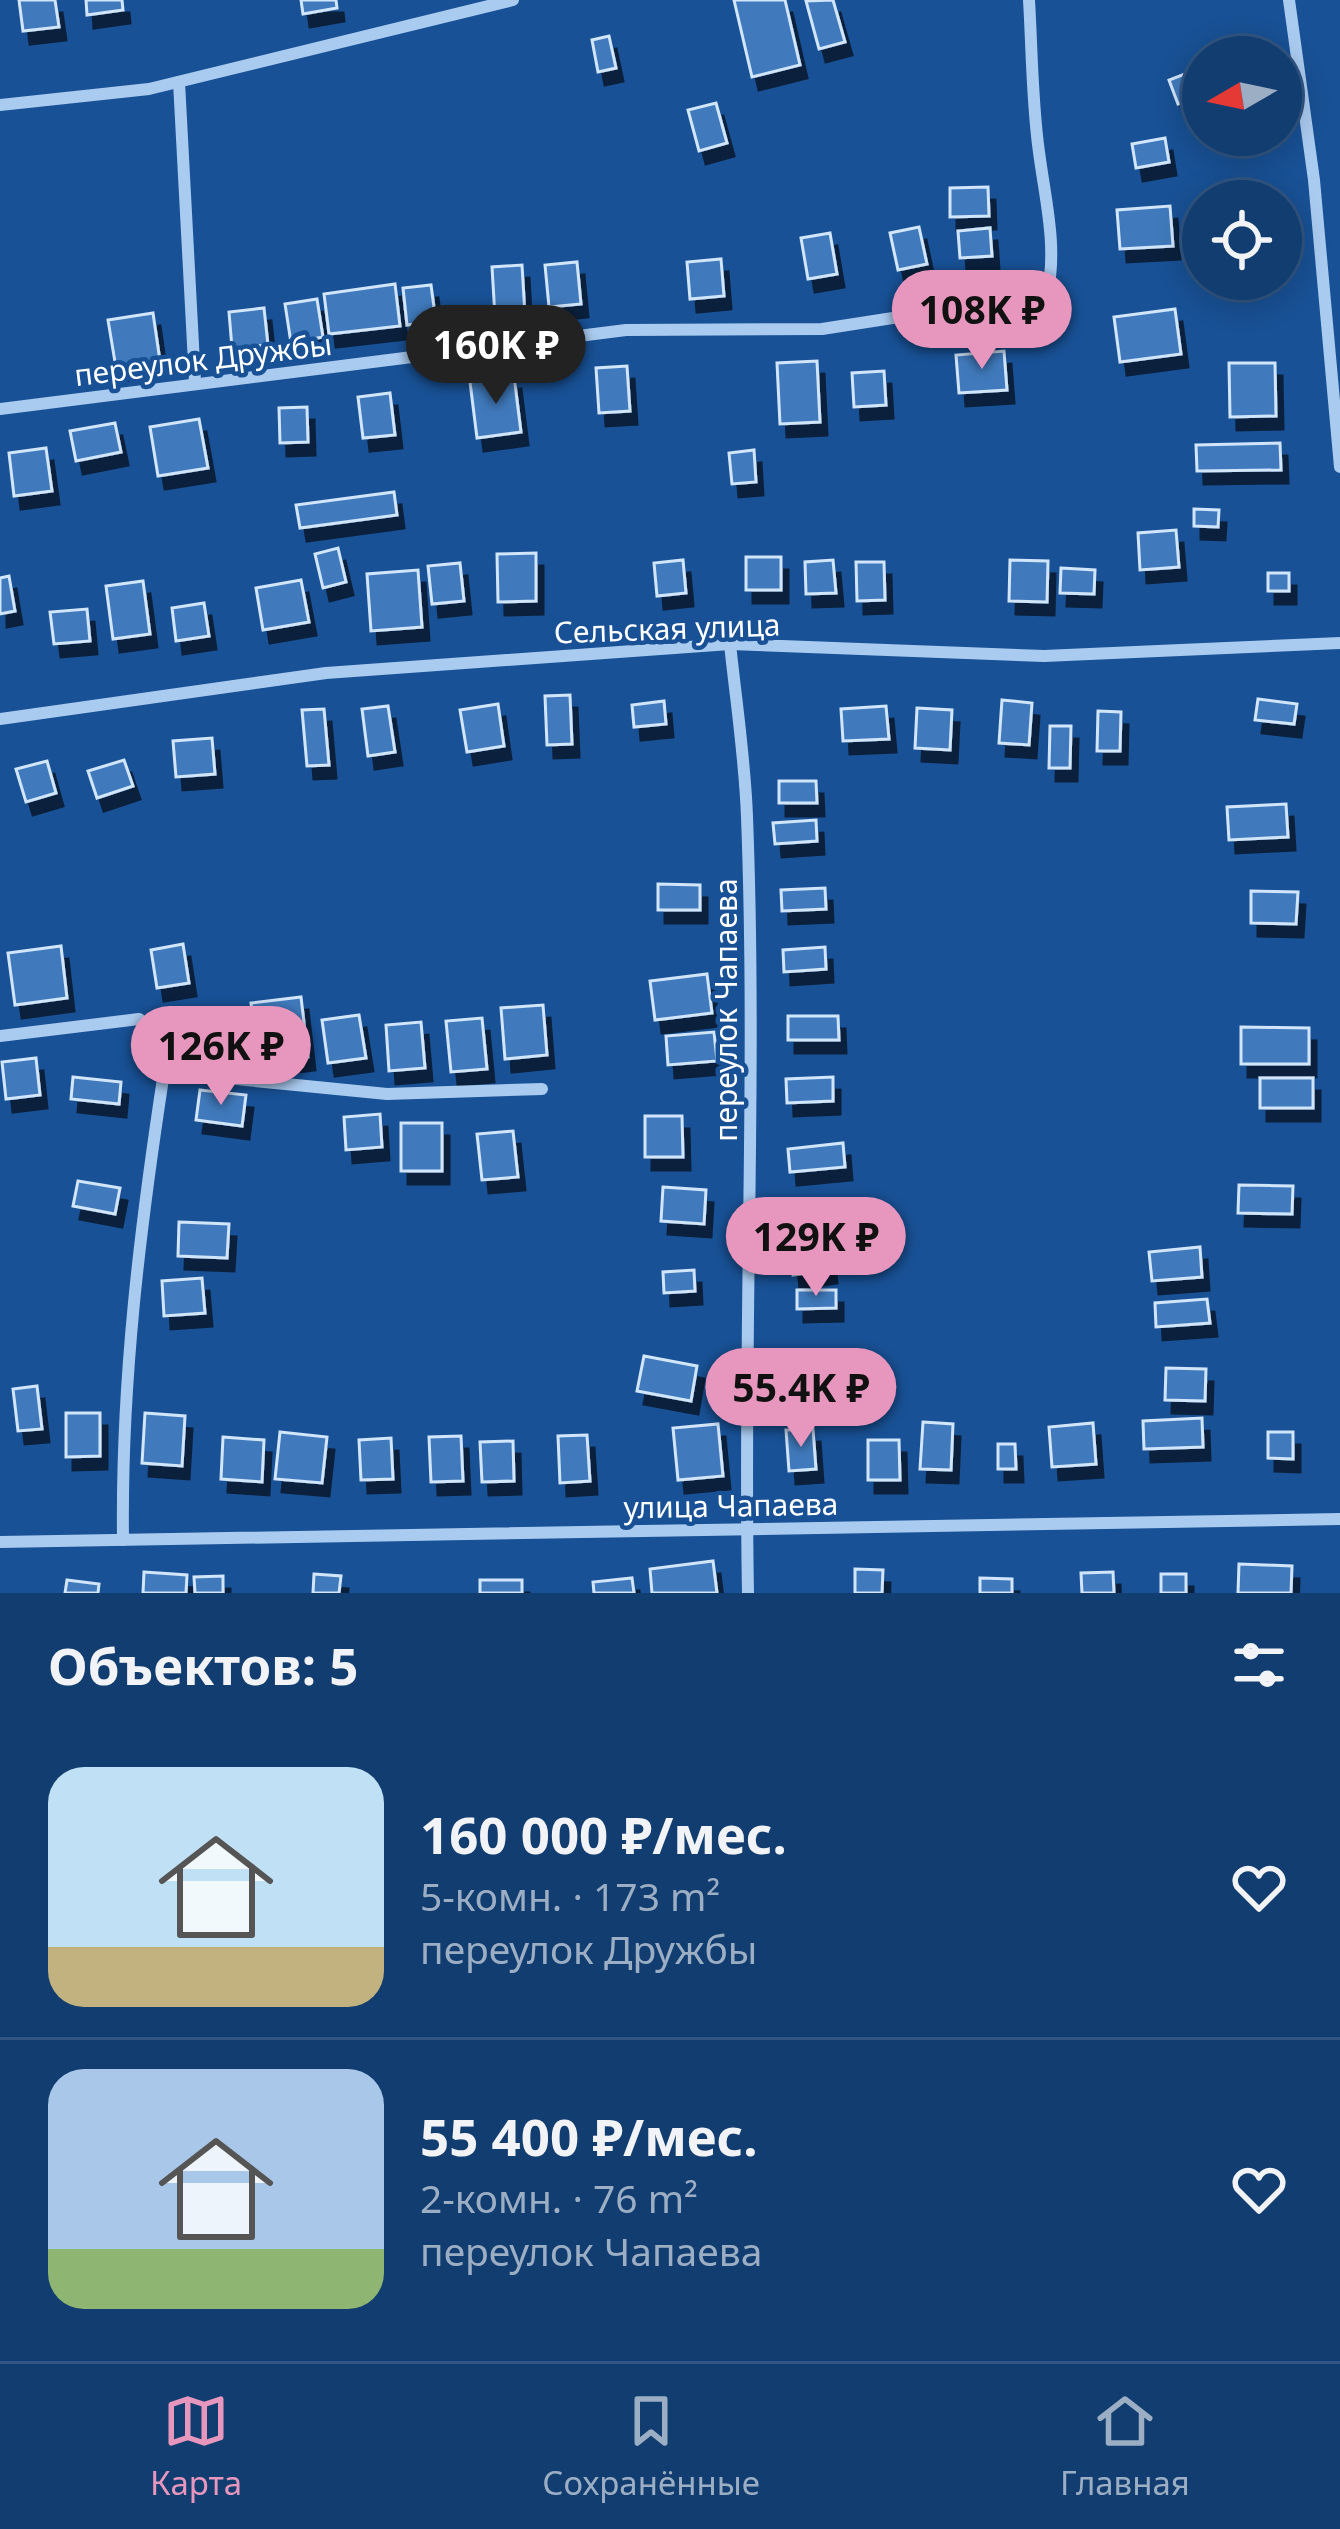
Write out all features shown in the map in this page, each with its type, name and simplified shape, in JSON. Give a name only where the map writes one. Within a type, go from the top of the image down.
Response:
[{"type":"street","points":[[0,105],[149,89],[513,0]]},
{"type":"street","name":"переулок Дружбы","points":[[0,409],[626,330],[822,329],[1047,294],[1052,275],[1029,0]]},
{"type":"street","points":[[1289,0],[1314,180],[1340,467]]},
{"type":"street","points":[[179,82],[195,382]]},
{"type":"street","name":"Сельская улица","points":[[0,719],[326,673],[730,644],[1044,656],[1340,643]]},
{"type":"street","name":"переулок Чапаева","points":[[730,644],[747,812],[752,1032],[745,1344],[748,1593]]},
{"type":"street","points":[[0,1036],[139,1019],[158,1032],[164,1072],[128,1336],[123,1540]]},
{"type":"street","points":[[164,1072],[387,1094],[542,1089]]},
{"type":"street","name":"улица Чапаева","points":[[0,1542],[1340,1519]]},
{"type":"building","points":[[19,0],[55,0],[59,27],[23,31]]},
{"type":"building","points":[[86,0],[122,0],[123,10],[87,15]]},
{"type":"building","points":[[301,0],[336,0],[337,8],[303,14]]},
{"type":"building","points":[[734,0],[785,0],[800,65],[752,77]]},
{"type":"building","points":[[833,0],[845,42],[819,49],[806,1]]},
{"type":"building","points":[[609,36],[616,68],[598,72],[592,40]]},
{"type":"building","points":[[1182,75],[1182,102],[1178,104],[1169,80]]},
{"type":"building","points":[[716,103],[727,143],[699,151],[688,110]]},
{"type":"building","points":[[1165,138],[1169,162],[1136,168],[1132,144]]},
{"type":"building","points":[[988,187],[989,216],[950,217],[950,188]]},
{"type":"building","points":[[1170,206],[1173,246],[1120,249],[1117,210]]},
{"type":"building","points":[[919,227],[927,264],[898,270],[890,233]]},
{"type":"building","points":[[990,228],[992,256],[960,258],[958,231]]},
{"type":"building","points":[[830,233],[837,274],[808,279],[801,238]]},
{"type":"building","points":[[721,259],[724,296],[690,299],[687,262]]},
{"type":"building","points":[[577,262],[581,304],[549,307],[545,265]]},
{"type":"building","points":[[522,265],[525,315],[495,317],[492,267]]},
{"type":"building","points":[[395,284],[400,326],[329,334],[324,294]]},
{"type":"building","points":[[431,285],[436,322],[407,325],[403,288]]},
{"type":"building","points":[[317,299],[323,337],[291,343],[285,304]]},
{"type":"building","points":[[264,308],[268,345],[232,348],[229,312]]},
{"type":"building","points":[[1175,309],[1181,354],[1120,362],[1114,317]]},
{"type":"building","points":[[153,313],[160,361],[116,368],[108,320]]},
{"type":"building","points":[[1004,351],[1007,390],[959,393],[956,355]]},
{"type":"building","points":[[817,361],[820,422],[780,424],[777,363]]},
{"type":"building","points":[[1229,363],[1275,363],[1276,416],[1230,417]]},
{"type":"building","points":[[627,366],[630,411],[599,413],[596,368]]},
{"type":"building","points":[[884,371],[886,405],[854,407],[852,373]]},
{"type":"building","points":[[514,376],[521,432],[477,438],[470,382]]},
{"type":"building","points":[[390,393],[395,435],[363,438],[358,397]]},
{"type":"building","points":[[307,407],[308,442],[280,443],[279,408]]},
{"type":"building","points":[[199,419],[208,468],[158,476],[150,427]]},
{"type":"building","points":[[115,423],[121,452],[76,461],[70,431]]},
{"type":"building","points":[[1280,443],[1281,470],[1197,471],[1196,445]]},
{"type":"building","points":[[46,448],[52,491],[14,496],[9,453]]},
{"type":"building","points":[[754,450],[756,482],[732,484],[729,453]]},
{"type":"building","points":[[394,492],[397,515],[300,528],[296,505]]},
{"type":"building","points":[[1194,509],[1219,510],[1218,527],[1194,526]]},
{"type":"building","points":[[1176,530],[1179,567],[1140,570],[1138,533]]},
{"type":"building","points":[[338,548],[346,582],[323,588],[315,554]]},
{"type":"building","points":[[536,553],[536,601],[498,602],[497,554]]},
{"type":"building","points":[[746,557],[781,557],[781,590],[746,590]]},
{"type":"building","points":[[683,560],[686,593],[657,596],[654,563]]},
{"type":"building","points":[[833,560],[836,593],[806,594],[805,562]]},
{"type":"building","points":[[1010,560],[1048,561],[1047,602],[1009,601]]},
{"type":"building","points":[[856,562],[884,562],[885,600],[857,601]]},
{"type":"building","points":[[460,563],[464,601],[432,604],[428,566]]},
{"type":"building","points":[[1061,568],[1095,570],[1094,594],[1060,593]]},
{"type":"building","points":[[418,570],[422,627],[371,631],[367,574]]},
{"type":"building","points":[[1268,573],[1289,573],[1289,591],[1268,591]]},
{"type":"building","points":[[9,576],[15,611],[0,614],[0,578]]},
{"type":"building","points":[[301,580],[309,622],[263,630],[256,588]]},
{"type":"building","points":[[143,581],[150,634],[113,639],[106,586]]},
{"type":"building","points":[[204,603],[209,636],[176,641],[172,608]]},
{"type":"building","points":[[87,609],[90,641],[54,644],[50,612]]},
{"type":"building","points":[[570,695],[572,744],[547,745],[545,696]]},
{"type":"building","points":[[1258,699],[1297,704],[1294,724],[1255,720]]},
{"type":"building","points":[[1002,700],[1032,703],[1029,745],[999,743]]},
{"type":"building","points":[[664,701],[666,724],[634,727],[632,705]]},
{"type":"building","points":[[498,704],[504,746],[467,752],[460,710]]},
{"type":"building","points":[[388,706],[395,752],[368,756],[362,709]]},
{"type":"building","points":[[886,706],[889,739],[843,741],[841,709]]},
{"type":"building","points":[[917,708],[952,710],[950,750],[915,748]]},
{"type":"building","points":[[324,709],[329,765],[307,766],[302,710]]},
{"type":"building","points":[[1098,711],[1121,712],[1120,751],[1097,751]]},
{"type":"building","points":[[1050,726],[1071,726],[1070,768],[1049,768]]},
{"type":"building","points":[[212,738],[215,774],[176,777],[173,741]]},
{"type":"building","points":[[124,760],[133,786],[97,798],[88,771]]},
{"type":"building","points":[[47,761],[56,793],[26,802],[16,769]]},
{"type":"building","points":[[779,781],[816,781],[817,803],[779,803]]},
{"type":"building","points":[[1286,804],[1288,837],[1229,840],[1227,807]]},
{"type":"building","points":[[816,820],[817,841],[775,844],[773,823]]},
{"type":"building","points":[[658,884],[700,885],[700,910],[658,910]]},
{"type":"building","points":[[825,888],[826,909],[782,911],[781,890]]},
{"type":"building","points":[[1251,891],[1298,892],[1296,924],[1251,923]]},
{"type":"building","points":[[183,944],[189,983],[157,988],[151,950]]},
{"type":"building","points":[[61,946],[67,998],[15,1005],[8,953]]},
{"type":"building","points":[[825,947],[826,969],[784,972],[783,950]]},
{"type":"building","points":[[707,974],[712,1013],[655,1020],[650,981]]},
{"type":"building","points":[[301,997],[308,1057],[258,1063],[251,1003]]},
{"type":"building","points":[[543,1005],[547,1055],[505,1059],[501,1008]]},
{"type":"building","points":[[359,1015],[366,1058],[328,1063],[322,1020]]},
{"type":"building","points":[[788,1016],[838,1016],[839,1040],[788,1040]]},
{"type":"building","points":[[482,1018],[487,1069],[451,1072],[446,1021]]},
{"type":"building","points":[[421,1022],[425,1068],[389,1071],[386,1025]]},
{"type":"building","points":[[1241,1027],[1309,1028],[1309,1064],[1241,1064]]},
{"type":"building","points":[[714,1032],[717,1061],[668,1065],[666,1036]]},
{"type":"building","points":[[36,1058],[40,1095],[6,1099],[2,1062]]},
{"type":"building","points":[[73,1077],[121,1082],[119,1104],[71,1099]]},
{"type":"building","points":[[833,1077],[833,1101],[787,1103],[786,1079]]},
{"type":"building","points":[[1260,1078],[1313,1078],[1313,1108],[1260,1108]]},
{"type":"building","points":[[200,1090],[246,1095],[242,1126],[196,1120]]},
{"type":"building","points":[[380,1114],[382,1147],[346,1150],[344,1117]]},
{"type":"building","points":[[645,1116],[682,1116],[683,1157],[645,1157]]},
{"type":"building","points":[[401,1123],[442,1123],[442,1171],[401,1171]]},
{"type":"building","points":[[513,1131],[518,1177],[482,1180],[477,1134]]},
{"type":"building","points":[[843,1143],[845,1167],[790,1172],[788,1149]]},
{"type":"building","points":[[78,1181],[120,1188],[115,1214],[73,1206]]},
{"type":"building","points":[[1239,1185],[1293,1186],[1292,1214],[1238,1213]]},
{"type":"building","points":[[663,1187],[706,1190],[704,1224],[661,1221]]},
{"type":"building","points":[[179,1222],[229,1224],[227,1258],[178,1256]]},
{"type":"building","points":[[827,1243],[830,1270],[793,1275],[790,1248]]},
{"type":"building","points":[[1200,1247],[1202,1277],[1152,1281],[1149,1252]]},
{"type":"building","points":[[694,1270],[695,1291],[664,1293],[663,1272]]},
{"type":"building","points":[[202,1278],[205,1313],[164,1316],[162,1281]]},
{"type":"building","points":[[797,1290],[836,1290],[836,1308],[797,1309]]},
{"type":"building","points":[[1207,1299],[1210,1323],[1156,1327],[1155,1303]]},
{"type":"building","points":[[791,1350],[831,1355],[826,1391],[786,1386]]},
{"type":"building","points":[[644,1356],[697,1366],[691,1401],[637,1391]]},
{"type":"building","points":[[1166,1368],[1206,1369],[1205,1401],[1165,1400]]},
{"type":"building","points":[[37,1386],[42,1429],[18,1431],[13,1389]]},
{"type":"building","points":[[66,1413],[100,1413],[100,1456],[66,1457]]},
{"type":"building","points":[[145,1413],[185,1416],[182,1466],[142,1463]]},
{"type":"building","points":[[1202,1418],[1203,1447],[1144,1449],[1143,1421]]},
{"type":"building","points":[[923,1422],[953,1424],[951,1470],[920,1469]]},
{"type":"building","points":[[1093,1423],[1096,1464],[1052,1467],[1049,1427]]},
{"type":"building","points":[[718,1424],[723,1476],[678,1480],[673,1428]]},
{"type":"building","points":[[813,1429],[816,1469],[789,1471],[786,1430]]},
{"type":"building","points":[[280,1432],[327,1437],[322,1483],[275,1479]]},
{"type":"building","points":[[1268,1432],[1293,1432],[1293,1459],[1268,1458]]},
{"type":"building","points":[[587,1435],[590,1481],[560,1483],[558,1436]]},
{"type":"building","points":[[461,1436],[463,1481],[431,1482],[429,1437]]},
{"type":"building","points":[[223,1437],[264,1440],[262,1482],[221,1479]]},
{"type":"building","points":[[391,1438],[393,1479],[361,1480],[359,1440]]},
{"type":"building","points":[[868,1440],[899,1440],[900,1480],[868,1480]]},
{"type":"building","points":[[513,1441],[514,1481],[482,1482],[480,1442]]},
{"type":"building","points":[[998,1444],[1015,1444],[1016,1469],[998,1469]]},
{"type":"building","points":[[713,1561],[717,1593],[652,1593],[650,1569]]},
{"type":"building","points":[[1239,1564],[1292,1566],[1291,1593],[1238,1593]]},
{"type":"building","points":[[855,1569],[883,1570],[882,1593],[855,1593]]},
{"type":"building","points":[[144,1572],[187,1575],[186,1593],[143,1593]]},
{"type":"building","points":[[1113,1572],[1114,1593],[1082,1593],[1081,1573]]},
{"type":"building","points":[[314,1574],[341,1576],[339,1593],[313,1593]]},
{"type":"building","points":[[1161,1574],[1186,1574],[1186,1593],[1161,1593]]},
{"type":"building","points":[[223,1576],[223,1593],[195,1593],[194,1577]]},
{"type":"building","points":[[632,1578],[634,1593],[594,1593],[593,1582]]},
{"type":"building","points":[[980,1578],[1012,1579],[1012,1593],[980,1593]]},
{"type":"building","points":[[67,1580],[99,1584],[98,1593],[65,1593]]},
{"type":"building","points":[[480,1580],[522,1580],[522,1593],[480,1593]]}]
